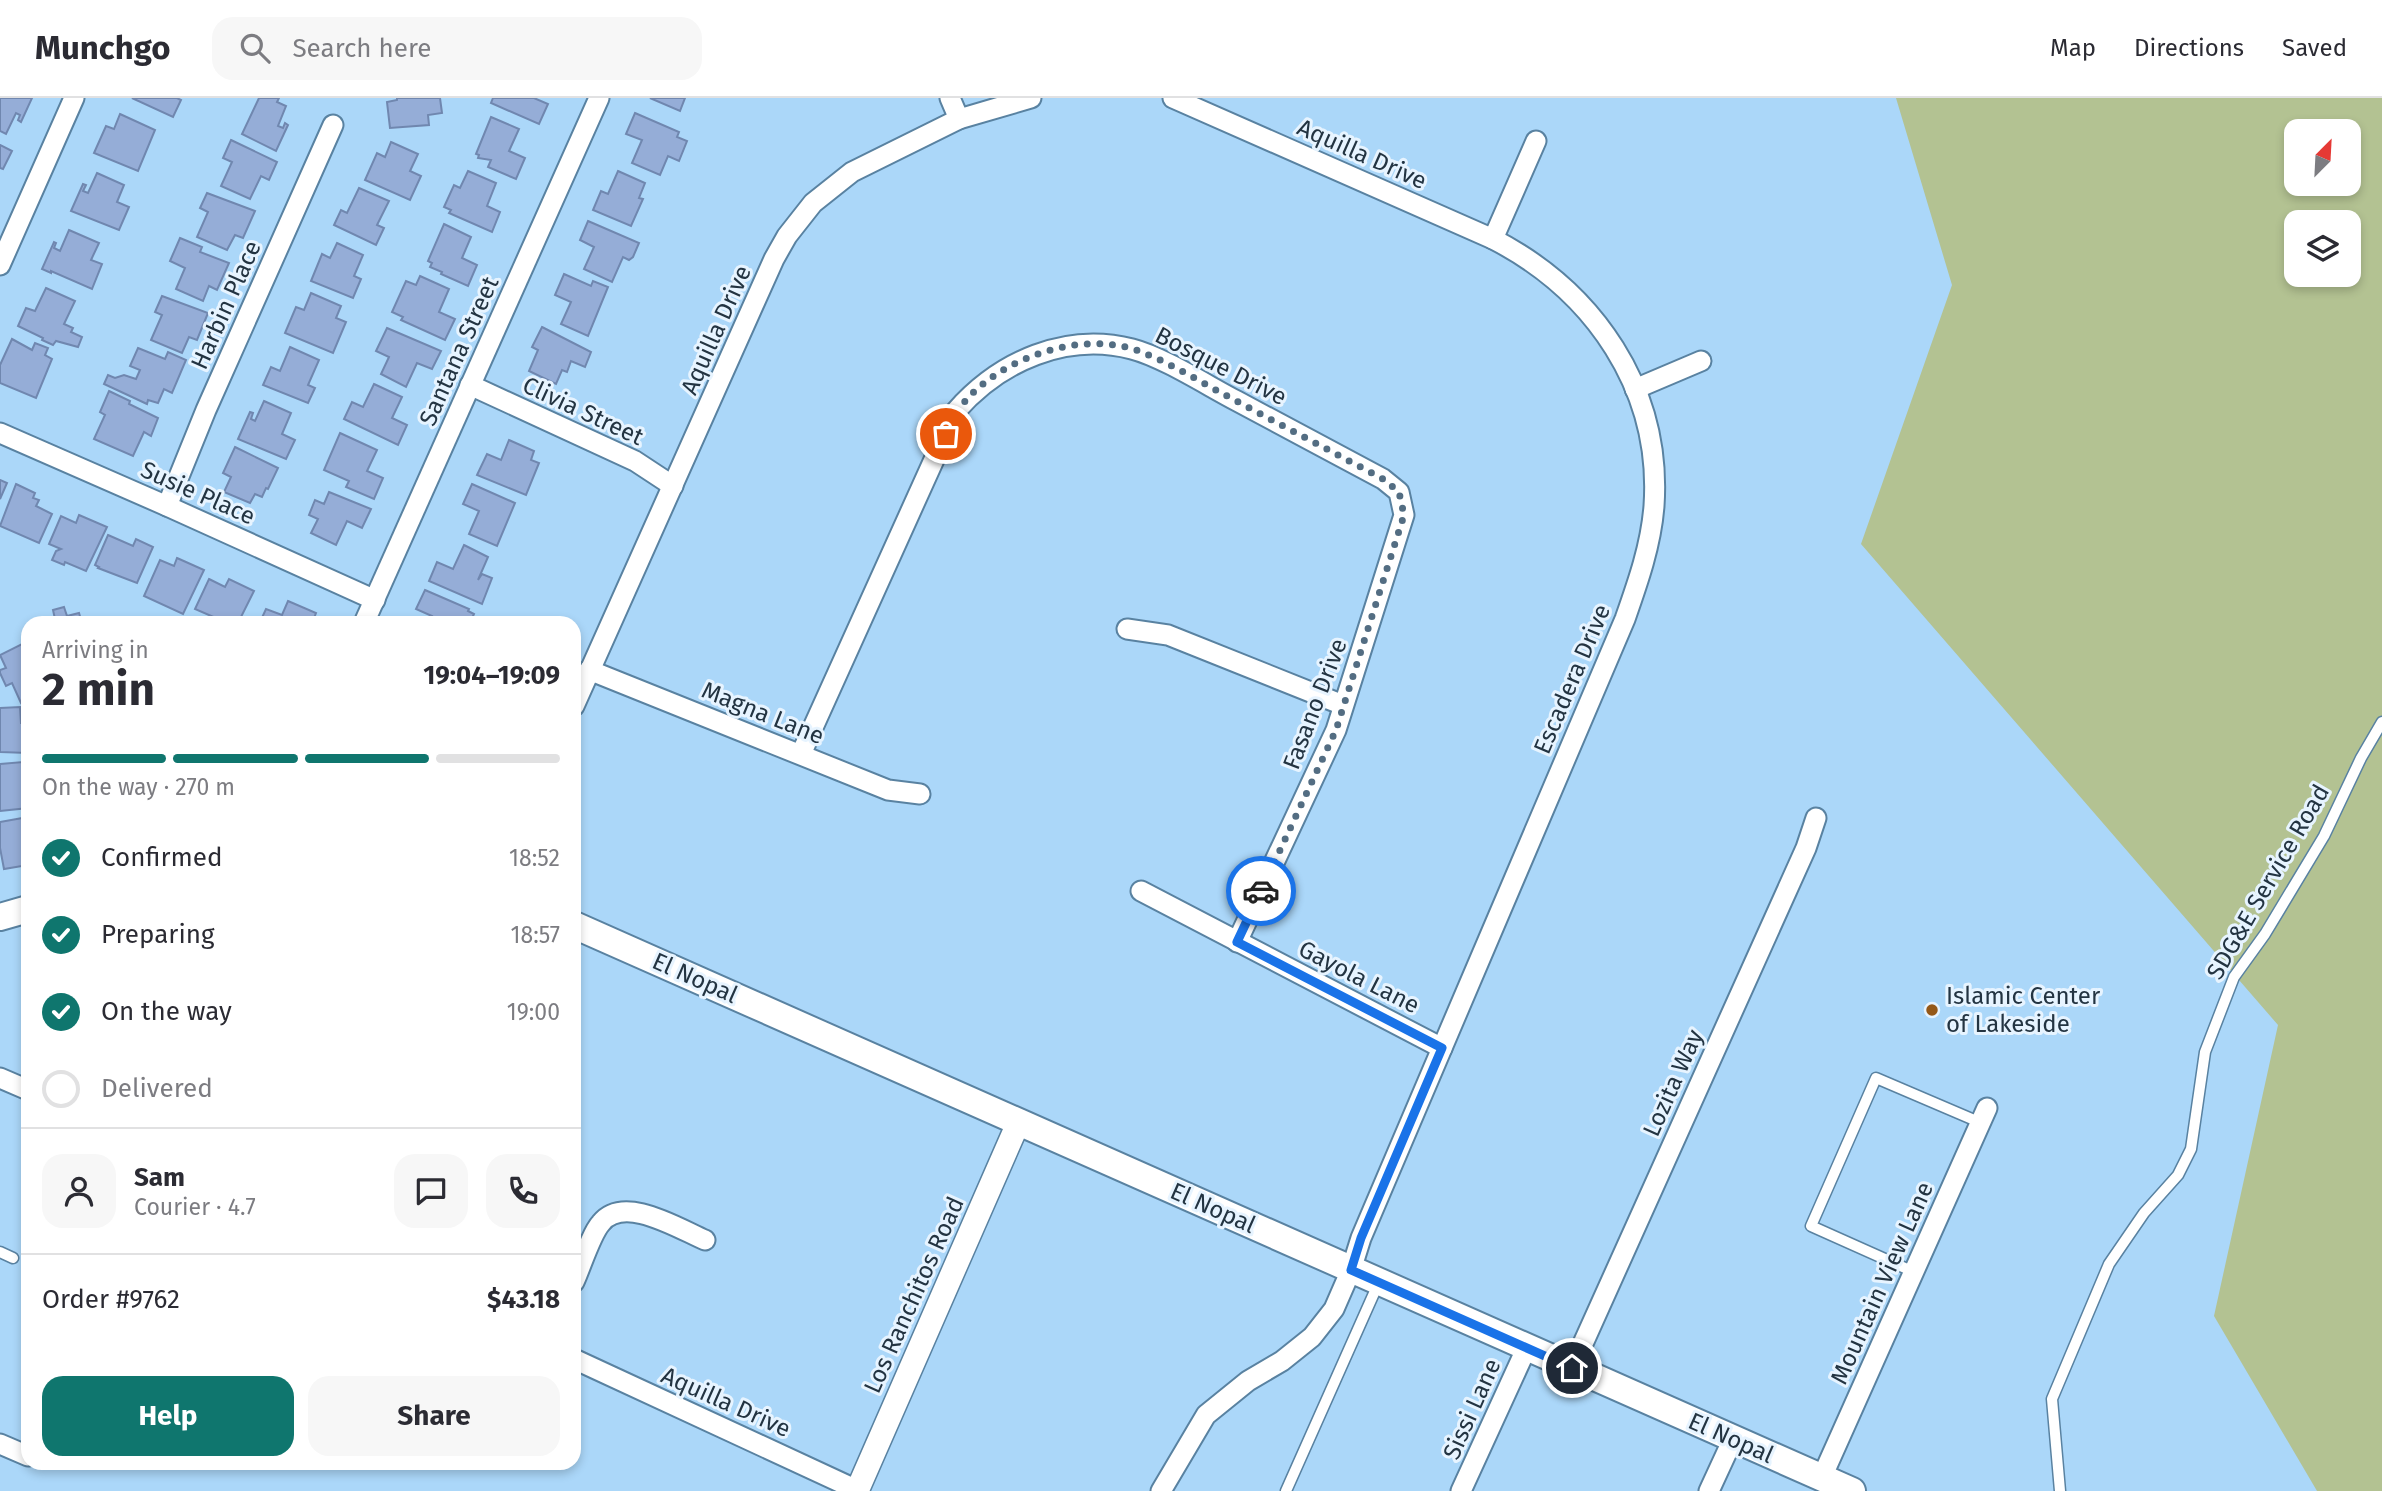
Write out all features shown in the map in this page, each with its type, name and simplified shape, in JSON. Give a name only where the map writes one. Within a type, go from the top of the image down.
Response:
[{"type":"main road","points":[[0,917],[21,911]]},
{"type":"main road","name":"El Nopal","points":[[581,928],[1852,1491]]},
{"type":"street","points":[[0,265],[74,98]]},
{"type":"street","name":"Santana Street","points":[[367,616],[599,98]]},
{"type":"street","points":[[950,98],[959,120]]},
{"type":"street","name":"Aquilla Drive","points":[[581,689],[774,259],[797,222],[832,187],[852,172],[959,120],[1031,98]]},
{"type":"street","name":"Aquilla Drive","points":[[1173,98],[1493,239]]},
{"type":"street","name":"Harbin Place","points":[[167,506],[206,410],[332,125]]},
{"type":"street","points":[[1493,239],[1536,141]]},
{"type":"street","name":"Escadera Drive","points":[[1161,1491],[1206,1415],[1248,1381],[1282,1361],[1312,1337],[1334,1309],[1361,1238],[1625,619],[1642,570],[1652,526],[1654,477],[1652,450],[1635,388],[1611,341],[1579,300],[1539,265],[1493,239]]},
{"type":"street","name":"Bosque Drive","points":[[801,754],[956,411],[1000,371],[1035,354],[1085,345],[1135,350],[1383,479],[1399,492],[1404,515]]},
{"type":"street","points":[[1635,388],[1701,361]]},
{"type":"street","name":"Clivia Street","points":[[470,385],[635,461],[673,486]]},
{"type":"street","name":"Susie Place","points":[[0,433],[375,600]]},
{"type":"street","name":"Fasano Drive","points":[[1237,942],[1336,730],[1404,515]]},
{"type":"street","points":[[1127,629],[1168,635],[1343,705]]},
{"type":"street","name":"Magna Lane","points":[[589,670],[888,790],[920,794]]},
{"type":"street","name":"Lozita Way","points":[[1572,1368],[1806,848],[1816,818]]},
{"type":"street","name":"Gayola Lane","points":[[1141,891],[1442,1048]]},
{"type":"street","points":[[0,1078],[21,1087]]},
{"type":"street","name":"Mountain View Lane","points":[[1822,1477],[1983,1115]]},
{"type":"street","name":"Los Ranchitos Road","points":[[857,1490],[1019,1121]]},
{"type":"street","points":[[581,1266],[600,1223],[611,1214],[643,1213],[705,1240]]},
{"type":"street","name":"Sissi Lane","points":[[1461,1491],[1527,1347]]},
{"type":"street","name":"Aquilla Drive","points":[[581,1362],[857,1490]]},
{"type":"street","points":[[1709,1491],[1733,1439]]},
{"type":"street","points":[[0,1444],[21,1453]]},
{"type":"lane","name":"SDG&E Service Road","points":[[2060,1491],[2052,1399],[2057,1387],[2109,1264],[2144,1213],[2178,1175],[2191,1149],[2205,1052],[2234,977],[2265,934],[2324,836],[2361,758],[2382,722]]},
{"type":"lane","points":[[1914,1272],[1811,1226],[1875,1078],[1983,1115]]},
{"type":"lane","points":[[0,1252],[13,1258]]},
{"type":"lane","points":[[1286,1491],[1380,1282]]},
{"type":"green space","points":[[1896,98],[2382,98],[2382,1491],[2317,1491],[2214,1316],[2278,1025],[1861,544],[1952,285]]},
{"type":"building","points":[[0,98],[32,98],[21,122],[18,120],[20,115],[16,113],[6,134],[0,131]]},
{"type":"building","points":[[132,98],[177,98],[181,100],[173,117]]},
{"type":"building","points":[[259,98],[279,98],[277,102],[286,106],[278,126],[283,128],[285,123],[288,125],[276,151],[242,134]]},
{"type":"building","points":[[397,98],[440,98],[442,113],[428,115],[429,125],[390,128],[387,102]]},
{"type":"building","points":[[493,98],[534,98],[548,104],[539,124],[491,103]]},
{"type":"building","points":[[650,98],[685,98],[680,111]]},
{"type":"building","points":[[635,113],[679,132],[677,137],[687,141],[679,161],[668,156],[660,175],[632,163],[642,140],[626,134]]},
{"type":"building","points":[[120,114],[155,130],[138,171],[94,153],[106,126],[114,129]]},
{"type":"building","points":[[491,117],[519,129],[509,151],[525,158],[516,179],[488,167],[491,160],[478,158],[479,155],[476,154]]},
{"type":"building","points":[[231,140],[277,162],[269,180],[261,176],[250,199],[221,186],[232,162],[223,158]]},
{"type":"building","points":[[391,142],[418,154],[410,171],[421,176],[410,200],[365,180],[377,153],[385,157]]},
{"type":"building","points":[[0,145],[12,151],[3,169],[0,168]]},
{"type":"building","points":[[468,171],[496,183],[487,206],[500,212],[492,232],[449,213],[451,210],[444,207],[454,185],[460,188]]},
{"type":"building","points":[[618,171],[645,183],[639,198],[643,199],[631,226],[593,210],[601,191],[608,194]]},
{"type":"building","points":[[97,173],[124,185],[117,202],[129,207],[119,230],[71,211],[83,184],[86,185],[83,191],[88,193]]},
{"type":"building","points":[[359,188],[389,201],[377,225],[384,228],[376,245],[334,225],[341,210],[347,213]]},
{"type":"building","points":[[207,193],[255,211],[243,238],[235,235],[227,250],[197,237],[208,212],[200,208]]},
{"type":"building","points":[[588,221],[639,243],[633,257],[629,260],[623,257],[612,282],[584,269],[594,247],[580,240]]},
{"type":"building","points":[[444,224],[471,237],[462,258],[477,265],[468,286],[430,267],[432,263],[428,261]]},
{"type":"building","points":[[69,230],[99,243],[91,260],[102,264],[92,289],[42,269],[54,242],[54,248],[60,251]]},
{"type":"building","points":[[180,238],[202,247],[200,252],[229,263],[217,290],[209,286],[203,301],[176,289],[185,268],[170,261]]},
{"type":"building","points":[[337,243],[363,255],[354,276],[361,279],[353,298],[311,281],[322,254],[330,258]]},
{"type":"building","points":[[564,274],[591,286],[593,281],[608,287],[588,336],[561,324],[571,302],[555,295]]},
{"type":"building","points":[[420,276],[449,289],[439,312],[455,319],[445,340],[401,320],[403,317],[392,312],[406,281],[416,285]]},
{"type":"building","points":[[46,288],[75,301],[64,324],[73,328],[71,332],[82,337],[78,347],[56,341],[53,345],[18,326],[26,308],[35,311]]},
{"type":"building","points":[[311,293],[341,306],[336,318],[346,322],[333,353],[285,333],[296,307],[304,310]]},
{"type":"building","points":[[162,296],[208,313],[197,340],[189,337],[182,353],[151,340],[162,315],[155,312]]},
{"type":"building","points":[[542,327],[591,352],[585,367],[571,361],[567,372],[562,370],[556,384],[529,371],[538,350],[532,347]]},
{"type":"building","points":[[387,328],[441,351],[432,369],[417,363],[406,387],[381,374],[389,357],[376,351]]},
{"type":"building","points":[[12,339],[32,350],[35,343],[48,348],[45,355],[52,359],[36,398],[0,383],[0,365]]},
{"type":"building","points":[[290,347],[319,360],[308,385],[315,388],[308,403],[263,385],[271,367],[280,371]]},
{"type":"building","points":[[138,348],[165,359],[168,352],[186,360],[172,393],[164,389],[158,403],[148,400],[147,404],[104,384],[108,375],[115,378],[124,375],[136,379],[140,370],[130,366]]},
{"type":"building","points":[[374,384],[402,397],[392,418],[407,425],[398,445],[344,419],[352,402],[363,407]]},
{"type":"building","points":[[109,391],[158,418],[151,436],[144,432],[133,456],[94,439],[105,415],[100,412]]},
{"type":"building","points":[[264,401],[291,413],[282,434],[295,440],[286,459],[238,439],[250,412],[253,413],[251,419],[255,421]]},
{"type":"building","points":[[340,433],[377,450],[367,471],[383,478],[374,499],[346,487],[349,481],[324,470]]},
{"type":"building","points":[[509,440],[534,451],[531,460],[539,463],[526,495],[477,475],[487,454],[501,460]]},
{"type":"building","points":[[235,447],[278,468],[262,497],[255,494],[250,503],[224,492],[231,477],[223,473]]},
{"type":"building","points":[[0,480],[7,483],[0,499]]},
{"type":"building","points":[[16,484],[35,493],[33,498],[39,500],[36,506],[52,514],[39,543],[0,526]]},
{"type":"building","points":[[472,484],[515,503],[497,546],[469,534],[479,511],[463,504]]},
{"type":"building","points":[[329,492],[371,509],[362,528],[347,521],[336,545],[311,533],[318,519],[309,515],[315,500],[324,504]]},
{"type":"building","points":[[79,515],[107,527],[86,571],[52,560],[56,551],[61,549],[49,544],[61,516],[76,523]]},
{"type":"building","points":[[108,535],[133,546],[136,539],[153,547],[137,583],[95,565]]},
{"type":"building","points":[[464,545],[488,557],[478,580],[482,574],[492,578],[482,604],[429,581],[437,562],[453,569]]},
{"type":"building","points":[[177,558],[204,570],[183,614],[144,596],[160,560],[174,566]]},
{"type":"building","points":[[209,579],[225,587],[229,579],[254,591],[242,616],[211,616],[195,609]]},
{"type":"building","points":[[425,590],[469,609],[468,611],[474,614],[432,616],[416,609]]},
{"type":"building","points":[[288,601],[316,613],[315,616],[263,616],[266,609],[282,615]]},
{"type":"building","points":[[64,607],[67,616],[54,616],[53,610]]},
{"type":"building","points":[[21,644],[21,703],[12,683],[6,686],[0,673],[0,670],[6,668],[0,655]]},
{"type":"building","points":[[20,707],[21,753],[0,752],[0,708]]},
{"type":"building","points":[[21,762],[21,809],[0,811],[0,764]]},
{"type":"building","points":[[21,818],[21,866],[4,869],[0,848],[0,822]]},
{"type":"way so far","points":[[946,434],[956,411],[969,396],[1000,371],[1017,362],[1055,349],[1115,346],[1135,350],[1172,367],[1383,479],[1399,492],[1404,515],[1336,730],[1261,891]]},
{"type":"place","name":"Islamic Center of Lakeside","points":[[1932,1010]]},
{"type":"route","points":[[1261,891],[1237,942],[1442,1048],[1361,1238],[1351,1270],[1572,1368]]}]
